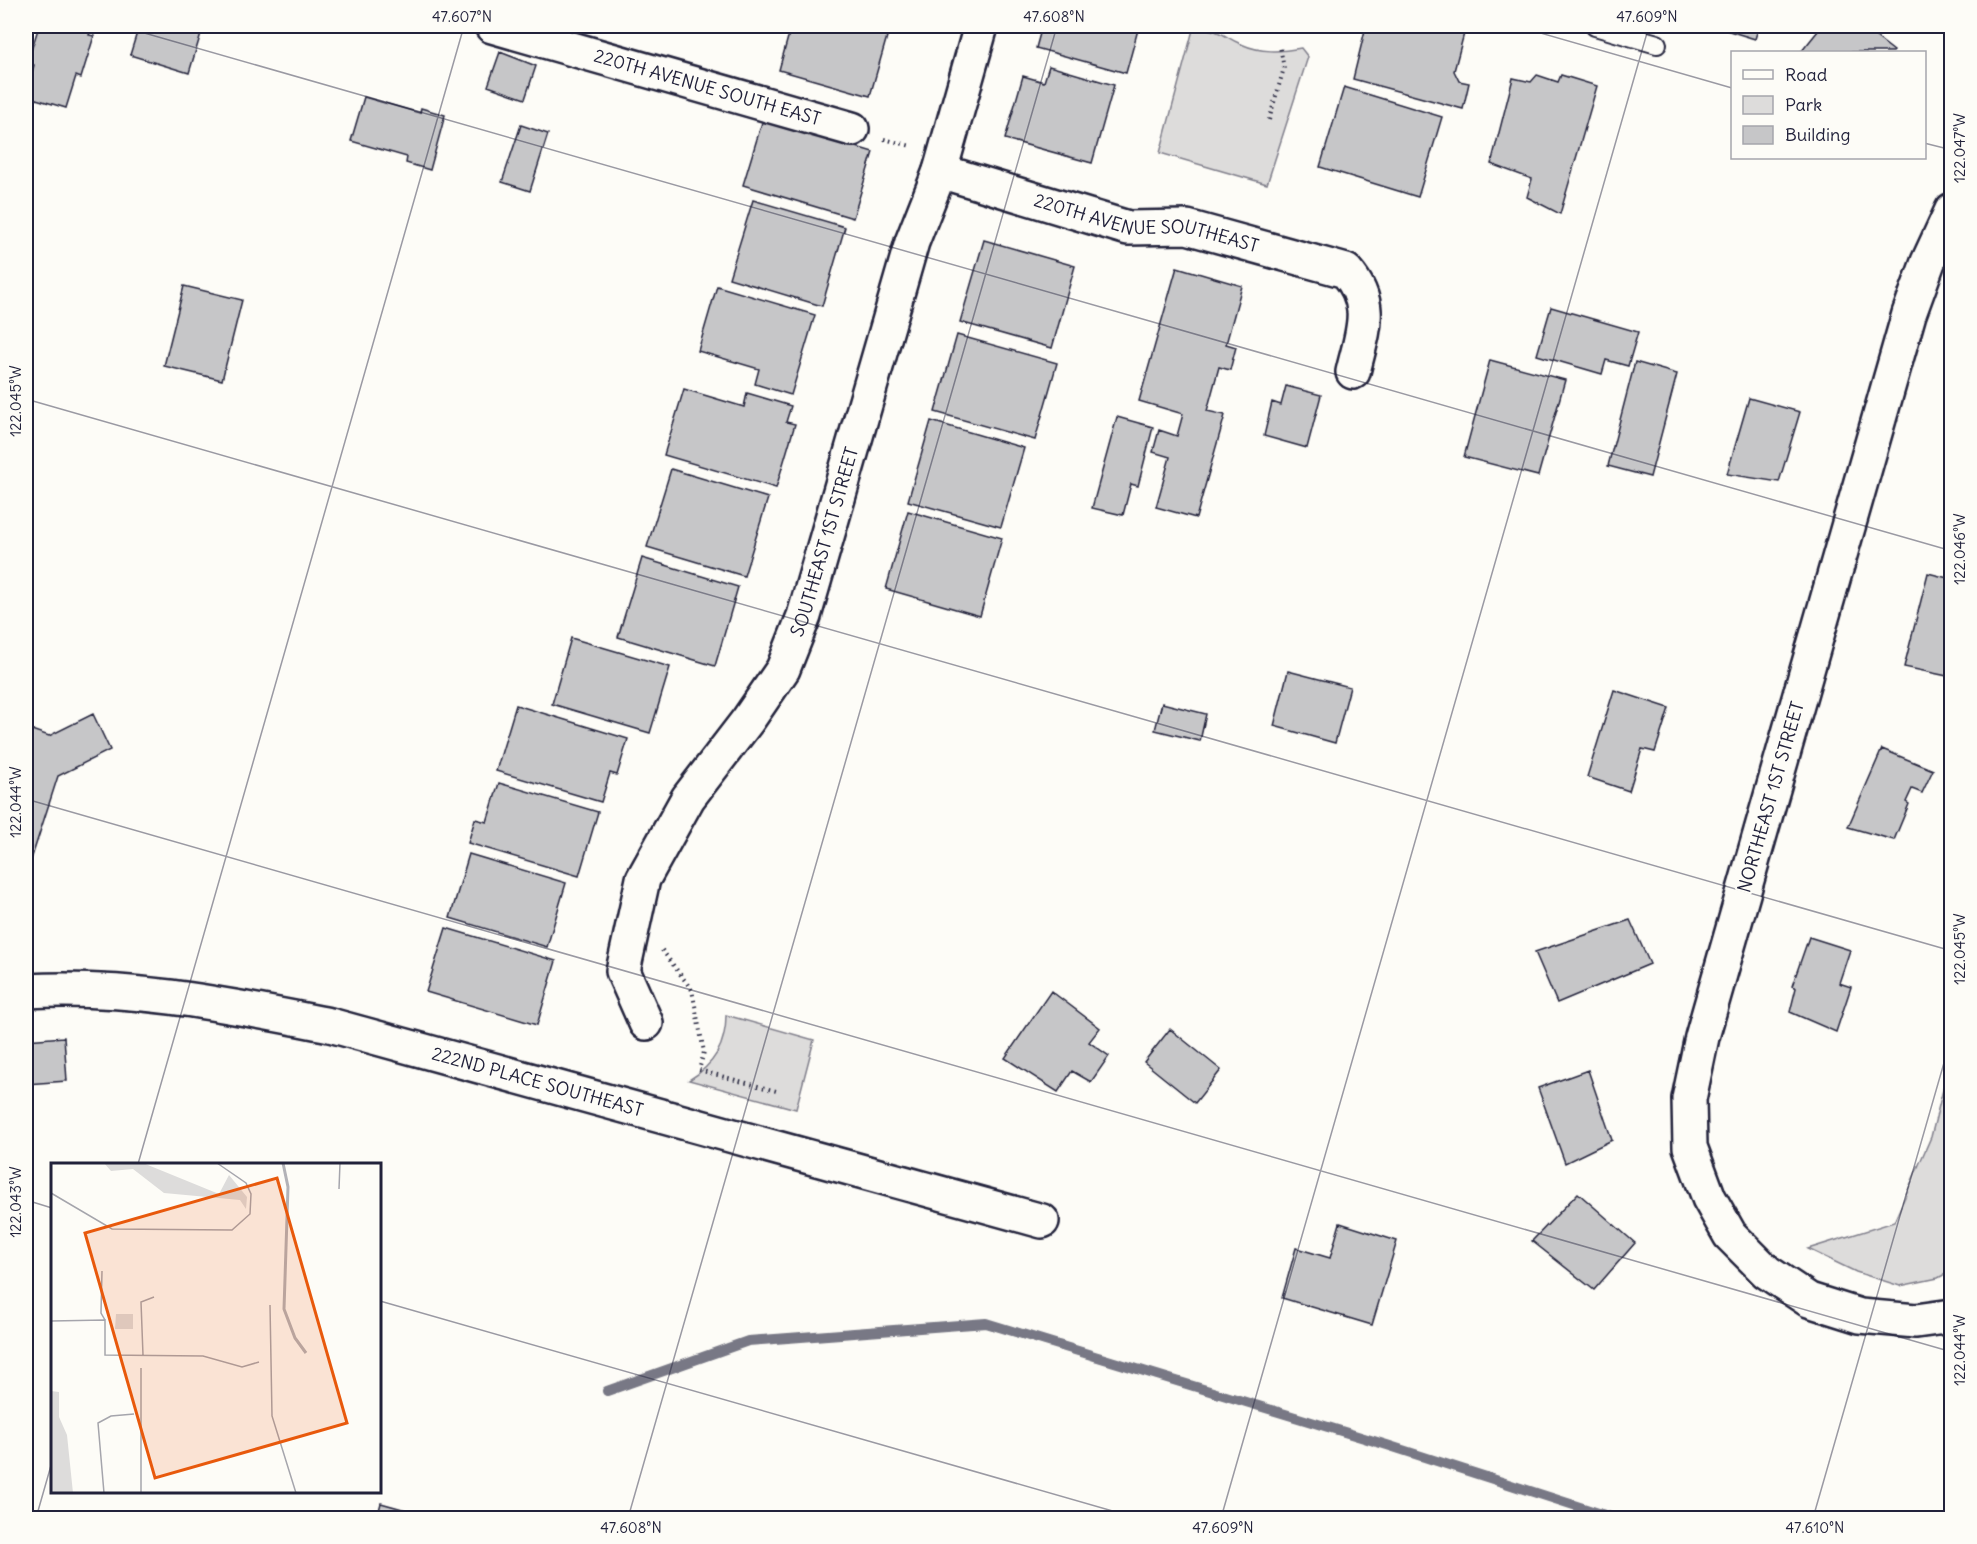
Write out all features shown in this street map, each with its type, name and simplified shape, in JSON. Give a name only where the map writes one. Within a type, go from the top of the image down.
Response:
[{"type":"street","name":"220TH AVENUE SOUTH EAST","points":[[492,26],[852,129]]},
{"type":"street","name":"SOUTHEAST 1ST STREET","points":[[646,1023],[623,971],[643,879],[688,798],[748,720],[783,669],[804,616],[912,242],[940,171],[981,26]]},
{"type":"street","name":"220TH AVENUE SOUTHEAST","points":[[940,171],[1128,228],[1187,227],[1346,271],[1361,293],[1365,306],[1365,320],[1353,372]]},
{"type":"street","name":"NORTHEAST 1ST STREET","points":[[1952,210],[1928,262],[1909,314],[1702,1037],[1689,1099],[1690,1147],[1709,1198],[1730,1234],[1767,1272],[1809,1300],[1860,1316],[1916,1322],[1952,1316]]},
{"type":"street","name":"222ND PLACE SOUTHEAST","points":[[26,991],[135,992],[213,1002],[330,1025],[1042,1221]]},
{"type":"lane","points":[[1595,26],[1657,44]]},
{"type":"path","points":[[1269,120],[1284,68],[1280,47]]},
{"type":"path","points":[[852,129],[916,148],[940,171]]},
{"type":"path","points":[[662,943],[662,950],[692,990],[704,1052],[699,1070],[780,1092]]},
{"type":"green space","points":[[1194,26],[1203,26],[1256,49],[1278,51],[1301,48],[1308,57],[1267,184],[1160,153]]},
{"type":"green space","points":[[726,1015],[814,1040],[796,1109],[689,1080],[705,1068],[717,1053],[724,1036]]},
{"type":"green space","points":[[1951,1058],[1951,1271],[1938,1278],[1900,1286],[1856,1272],[1808,1249],[1894,1222],[1931,1137]]},
{"type":"building","points":[[39,26],[92,26],[89,35],[94,36],[81,78],[76,76],[66,108],[26,96],[34,65],[27,63]]},
{"type":"building","points":[[139,26],[187,26],[202,30],[189,73],[130,55]]},
{"type":"building","points":[[775,26],[890,26],[870,96],[779,70],[790,30]]},
{"type":"building","points":[[1042,26],[1139,26],[1126,73],[1036,48]]},
{"type":"building","points":[[1366,26],[1466,26],[1454,71],[1459,81],[1469,83],[1463,109],[1353,79]]},
{"type":"building","points":[[1716,26],[1759,26],[1755,39]]},
{"type":"building","points":[[1822,26],[1862,26],[1894,51],[1802,51]]},
{"type":"building","points":[[500,52],[536,66],[525,99],[488,86]]},
{"type":"building","points":[[1049,66],[1114,85],[1092,163],[1005,139],[1023,76],[1044,82]]},
{"type":"building","points":[[1537,75],[1558,82],[1561,75],[1597,86],[1560,214],[1527,197],[1532,179],[1491,164],[1513,78],[1531,82]]},
{"type":"building","points":[[1344,87],[1442,117],[1418,197],[1320,167]]},
{"type":"building","points":[[364,97],[420,113],[421,108],[445,115],[430,170],[406,163],[407,157],[351,141]]},
{"type":"building","points":[[763,119],[873,152],[853,218],[743,185]]},
{"type":"building","points":[[521,125],[548,134],[530,191],[502,182]]},
{"type":"building","points":[[753,200],[845,227],[822,306],[729,278]]},
{"type":"building","points":[[984,240],[1075,266],[1052,348],[960,322]]},
{"type":"building","points":[[1177,267],[1242,286],[1226,344],[1236,347],[1230,370],[1219,367],[1207,411],[1225,415],[1196,518],[1156,507],[1170,457],[1153,452],[1159,430],[1177,436],[1183,414],[1139,401]]},
{"type":"building","points":[[184,286],[242,300],[222,380],[164,366]]},
{"type":"building","points":[[717,286],[815,315],[791,395],[755,384],[759,369],[698,351]]},
{"type":"building","points":[[1551,307],[1638,332],[1628,366],[1606,360],[1602,374],[1537,355]]},
{"type":"building","points":[[957,335],[1057,363],[1035,440],[935,412]]},
{"type":"building","points":[[1490,360],[1565,380],[1538,476],[1464,457]]},
{"type":"building","points":[[1635,362],[1677,374],[1650,477],[1608,466]]},
{"type":"building","points":[[1286,386],[1321,395],[1307,448],[1264,436],[1272,402],[1281,405]]},
{"type":"building","points":[[684,389],[744,407],[747,393],[791,406],[786,422],[795,424],[776,488],[664,455]]},
{"type":"building","points":[[1749,398],[1800,412],[1779,482],[1727,474]]},
{"type":"building","points":[[1117,417],[1153,427],[1138,486],[1131,484],[1123,515],[1092,508]]},
{"type":"building","points":[[931,421],[1024,448],[1001,527],[908,501]]},
{"type":"building","points":[[671,469],[768,498],[744,576],[647,547]]},
{"type":"building","points":[[908,511],[1002,538],[980,616],[886,589]]},
{"type":"building","points":[[642,558],[738,587],[715,666],[618,637]]},
{"type":"building","points":[[1928,573],[1952,579],[1952,677],[1904,667]]},
{"type":"building","points":[[571,638],[670,667],[650,733],[552,704]]},
{"type":"building","points":[[1288,671],[1350,687],[1335,743],[1274,726]]},
{"type":"building","points":[[1614,690],[1669,708],[1655,752],[1642,749],[1629,791],[1587,777]]},
{"type":"building","points":[[1162,703],[1206,714],[1200,741],[1155,730]]},
{"type":"building","points":[[516,705],[628,739],[617,775],[610,773],[601,802],[496,771]]},
{"type":"building","points":[[93,714],[110,750],[58,776],[29,866],[26,865],[26,728],[49,736]]},
{"type":"building","points":[[1882,749],[1933,770],[1922,793],[1912,789],[1906,802],[1909,804],[1894,840],[1848,827]]},
{"type":"building","points":[[499,783],[598,812],[579,876],[468,843],[475,819],[487,822]]},
{"type":"building","points":[[469,854],[566,883],[547,947],[450,918]]},
{"type":"building","points":[[1630,920],[1650,964],[1557,1003],[1535,952]]},
{"type":"building","points":[[446,928],[556,961],[537,1025],[426,992]]},
{"type":"building","points":[[1809,937],[1850,950],[1839,983],[1851,987],[1836,1032],[1790,1012],[1796,988],[1792,986]]},
{"type":"building","points":[[1051,991],[1100,1028],[1089,1042],[1109,1056],[1091,1082],[1072,1071],[1058,1092],[1005,1058]]},
{"type":"building","points":[[1170,1029],[1221,1070],[1195,1103],[1144,1062]]},
{"type":"building","points":[[64,1037],[67,1081],[26,1084],[26,1040]]},
{"type":"building","points":[[1588,1070],[1612,1140],[1565,1163],[1538,1088]]},
{"type":"building","points":[[1578,1193],[1635,1243],[1594,1290],[1532,1241]]},
{"type":"building","points":[[1340,1223],[1397,1241],[1372,1325],[1282,1298],[1296,1248],[1330,1258]]},
{"type":"building","points":[[381,1503],[431,1517],[377,1518]]},
{"type":"waterway","points":[[607,1391],[748,1341],[986,1323],[1387,1445],[1614,1518]]}]
